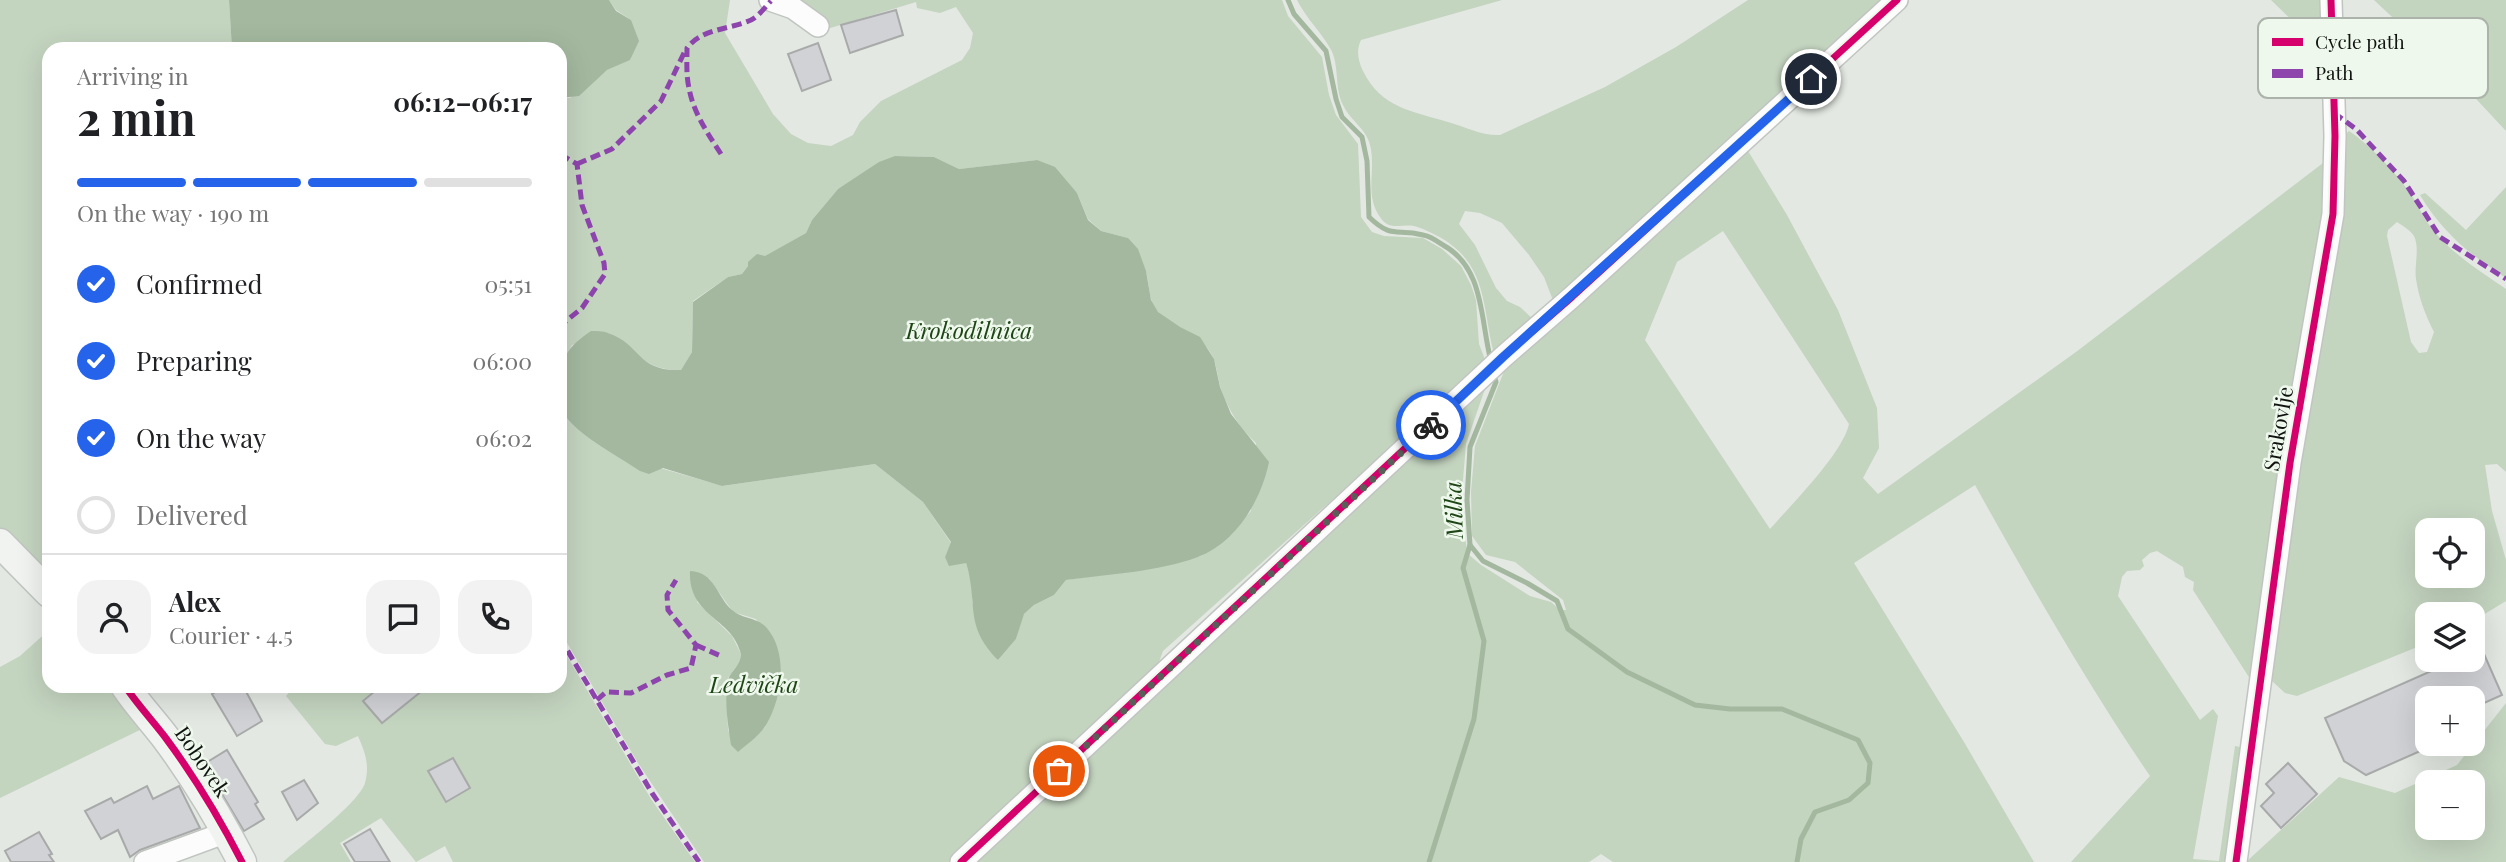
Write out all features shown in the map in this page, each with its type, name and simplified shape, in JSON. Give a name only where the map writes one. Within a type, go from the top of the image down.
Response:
[{"type":"street","points":[[770,0],[793,8],[818,26]]},
{"type":"street","points":[[961,862],[1503,357],[1897,0]]},
{"type":"street","name":"Srakovlje","points":[[2331,0],[2332,18]]},
{"type":"street","name":"Srakovlje","points":[[2236,862],[2290,463],[2333,214],[2334,98]]},
{"type":"street","points":[[0,543],[42,586]]},
{"type":"street","name":"Bobovek","points":[[130,693],[165,737],[227,832],[242,862]]},
{"type":"street","points":[[145,862],[227,832]]},
{"type":"shaded area","points":[[0,0],[229,0],[232,42],[42,42],[42,573],[0,532]]},
{"type":"shaded area","points":[[609,0],[730,0],[725,33],[773,114],[791,134],[808,143],[831,146],[853,135],[860,122],[881,101],[962,60],[970,48],[973,33],[956,7],[940,13],[917,8],[916,2],[827,29],[794,0],[1282,0],[1288,16],[1322,57],[1329,95],[1336,115],[1358,144],[1361,217],[1372,232],[1384,236],[1423,238],[1442,249],[1461,266],[1476,300],[1479,344],[1487,365],[1443,400],[1436,392],[1430,396],[1436,407],[1163,651],[1156,670],[949,862],[704,862],[638,763],[567,643],[567,418],[618,456],[723,486],[875,464],[923,502],[951,543],[945,557],[966,563],[972,585],[972,602],[998,660],[1016,639],[1023,615],[1034,605],[1054,595],[1066,580],[1173,564],[1201,556],[1227,538],[1251,511],[1256,443],[1227,404],[1216,365],[1207,348],[1195,336],[1166,319],[1155,309],[1144,268],[1128,238],[1101,231],[1088,219],[1077,193],[1037,160],[959,169],[934,157],[895,156],[838,189],[812,220],[806,233],[748,266],[742,274],[728,277],[693,301],[692,352],[681,370],[649,363],[608,333],[572,345],[567,354],[567,98],[607,70],[631,59],[631,20],[616,10]],"holes":[[[709,578],[733,612],[756,619],[781,684],[765,727],[738,751],[728,730],[727,707],[728,678],[741,660],[740,652],[732,636],[697,602]]]},
{"type":"shaded area","points":[[1297,0],[1502,0],[1361,40],[1358,52],[1361,67],[1370,83],[1388,100],[1410,111],[1474,131],[1500,135],[1605,87],[1676,47],[1748,0],[1886,0],[1554,303],[1544,277],[1502,223],[1480,213],[1465,211],[1459,224],[1475,245],[1496,288],[1507,301],[1520,307],[1535,321],[1495,357],[1481,291],[1469,263],[1443,239],[1417,227],[1387,224],[1375,209],[1369,142],[1340,98],[1335,61],[1330,48]]},
{"type":"shaded area","points":[[2271,0],[2321,0],[2321,18],[2290,18]]},
{"type":"shaded area","points":[[2374,0],[2506,0],[2506,131],[2475,98],[2488,98],[2488,18],[2393,18]]},
{"type":"shaded area","points":[[2349,131],[2390,168],[2438,236],[2466,261],[2506,289],[2506,472],[2497,464],[2485,465],[2492,511],[2506,560],[2506,601],[2485,614],[2485,602],[2415,602],[2415,648],[2297,696],[2285,693],[2272,681],[2342,137]],"holes":[[[2397,222],[2410,232],[2416,241],[2417,286],[2434,332],[2427,352],[2419,353],[2411,342],[2387,236],[2388,230]]]},
{"type":"shaded area","points":[[1745,146],[1787,215],[1838,310],[1877,408],[1879,448],[1863,478],[1878,494],[2076,352],[2327,160],[2325,222],[2254,685],[2193,590],[2194,582],[2185,577],[2183,567],[2157,551],[2150,553],[2142,560],[2144,566],[2140,570],[2127,571],[2122,577],[2118,596],[2200,720],[2213,709],[2218,716],[2193,859],[2219,861],[2235,746],[2244,748],[2229,862],[2071,862],[2150,776],[2059,632],[1975,485],[1854,563],[2034,862],[1613,862],[1601,854],[1589,862],[971,862],[1488,380],[1466,444],[1462,491],[1463,528],[1468,554],[1530,596],[1551,602],[1560,610],[1566,610],[1563,600],[1515,562],[1486,555],[1472,536],[1471,492],[1475,446],[1508,361]],"holes":[[[1723,231],[1849,424],[1845,436],[1827,464],[1770,529],[1645,340],[1677,262]]]},
{"type":"shaded area","points":[[2506,187],[2506,278],[2458,242],[2438,221],[2420,195],[2425,193],[2466,230]]},
{"type":"shaded area","points":[[42,636],[42,693],[111,693],[146,727],[0,798],[0,667],[20,656]]},
{"type":"shaded area","points":[[567,656],[651,799],[695,862],[453,862],[445,846],[416,862],[381,818],[340,843],[351,862],[283,862],[352,802],[365,783],[367,770],[365,753],[358,736],[336,746],[325,744],[286,696],[289,693],[567,693]]},
{"type":"shaded area","points":[[2506,703],[2506,862],[2246,862],[2339,777],[2395,793],[2415,784],[2415,840],[2485,840],[2485,770],[2446,770],[2457,765],[2464,756],[2485,756],[2485,730]]},
{"type":"water","points":[[229,0],[609,0],[616,11],[631,20],[639,41],[630,60],[607,70],[579,96],[567,97],[567,42],[232,42]]},
{"type":"water","name":"Krokodilnica","points":[[895,156],[934,157],[959,169],[1037,160],[1055,167],[1077,193],[1088,220],[1101,231],[1128,238],[1138,249],[1146,271],[1151,300],[1158,312],[1200,337],[1214,359],[1220,387],[1231,414],[1269,462],[1253,505],[1224,541],[1198,557],[1166,566],[1066,580],[1054,595],[1034,605],[1024,614],[1016,639],[998,660],[980,636],[976,625],[966,563],[949,566],[945,557],[951,542],[923,502],[875,464],[722,486],[663,468],[649,474],[640,471],[583,433],[567,417],[567,353],[577,342],[591,331],[606,332],[619,338],[656,367],[681,370],[692,352],[693,302],[728,277],[742,274],[748,262],[757,254],[765,256],[806,233],[812,220],[838,189],[879,162]]},
{"type":"water","name":"Ledvička","points":[[690,571],[698,572],[710,580],[727,605],[736,613],[766,627],[778,649],[781,676],[772,714],[760,733],[738,752],[731,745],[726,696],[728,680],[739,663],[740,651],[728,631],[696,598],[691,586]]},
{"type":"building","points":[[896,10],[903,35],[850,53],[841,25]]},
{"type":"building","points":[[818,43],[831,80],[802,91],[788,54]]},
{"type":"building","points":[[2485,656],[2502,695],[2485,703],[2485,686],[2415,686],[2415,753],[2366,775],[2344,761],[2325,718],[2429,672],[2485,672]]},
{"type":"building","points":[[247,693],[262,721],[237,736],[212,694]]},
{"type":"building","points":[[373,693],[419,693],[382,723],[363,701]]},
{"type":"building","points":[[227,750],[258,802],[255,804],[264,819],[244,831],[204,764]]},
{"type":"building","points":[[453,758],[470,788],[446,802],[428,771]]},
{"type":"building","points":[[2288,763],[2317,794],[2281,828],[2261,806],[2274,793],[2266,784]]},
{"type":"building","points":[[304,780],[318,803],[297,820],[282,792]]},
{"type":"building","points":[[147,786],[153,799],[179,786],[200,828],[140,850],[130,857],[118,830],[101,839],[85,811],[111,798],[114,803]]},
{"type":"building","points":[[370,829],[390,862],[355,862],[344,844]]},
{"type":"building","points":[[39,832],[54,862],[11,862],[5,851]]},
{"type":"waterway","name":"Milka","points":[[1288,0],[1294,14],[1326,51],[1342,117],[1362,137],[1367,161],[1369,217],[1390,231],[1428,236],[1457,255],[1467,267],[1479,296],[1491,361]]},
{"type":"waterway","name":"Milka","points":[[1494,374],[1496,382],[1470,447],[1467,500],[1470,545],[1483,561],[1557,601],[1568,629],[1627,672],[1695,705],[1730,709],[1782,709],[1858,740],[1870,763],[1868,783],[1849,800],[1815,812],[1801,839],[1797,862]]},
{"type":"waterway","points":[[1429,862],[1474,719],[1484,641],[1463,568],[1470,545]]},
{"type":"marked path","points":[[721,154],[691,97],[687,78],[687,48],[693,41],[708,33],[751,20],[771,1]]},
{"type":"marked path","points":[[577,164],[612,149],[661,101],[685,51]]},
{"type":"marked path","points":[[2334,113],[2356,129],[2404,181],[2440,237],[2506,279]]},
{"type":"marked path","points":[[567,158],[577,164],[582,205],[604,263],[605,274],[582,308],[567,320]]},
{"type":"marked path","points":[[597,700],[606,692],[631,693],[667,675],[691,668],[696,645],[668,610],[667,595],[676,580]]},
{"type":"marked path","points":[[696,645],[723,657]]},
{"type":"marked path","points":[[567,650],[652,793],[699,862]]},
{"type":"cycle path","points":[[961,862],[1503,357],[1897,0]]},
{"type":"cycle path","points":[[2331,0],[2332,18]]},
{"type":"cycle path","points":[[2236,862],[2290,463],[2333,214],[2334,98]]},
{"type":"cycle path","points":[[130,693],[186,767],[242,862]]},
{"type":"way so far","points":[[1059,771],[1431,425]]},
{"type":"route","points":[[1431,425],[1811,79]]}]
